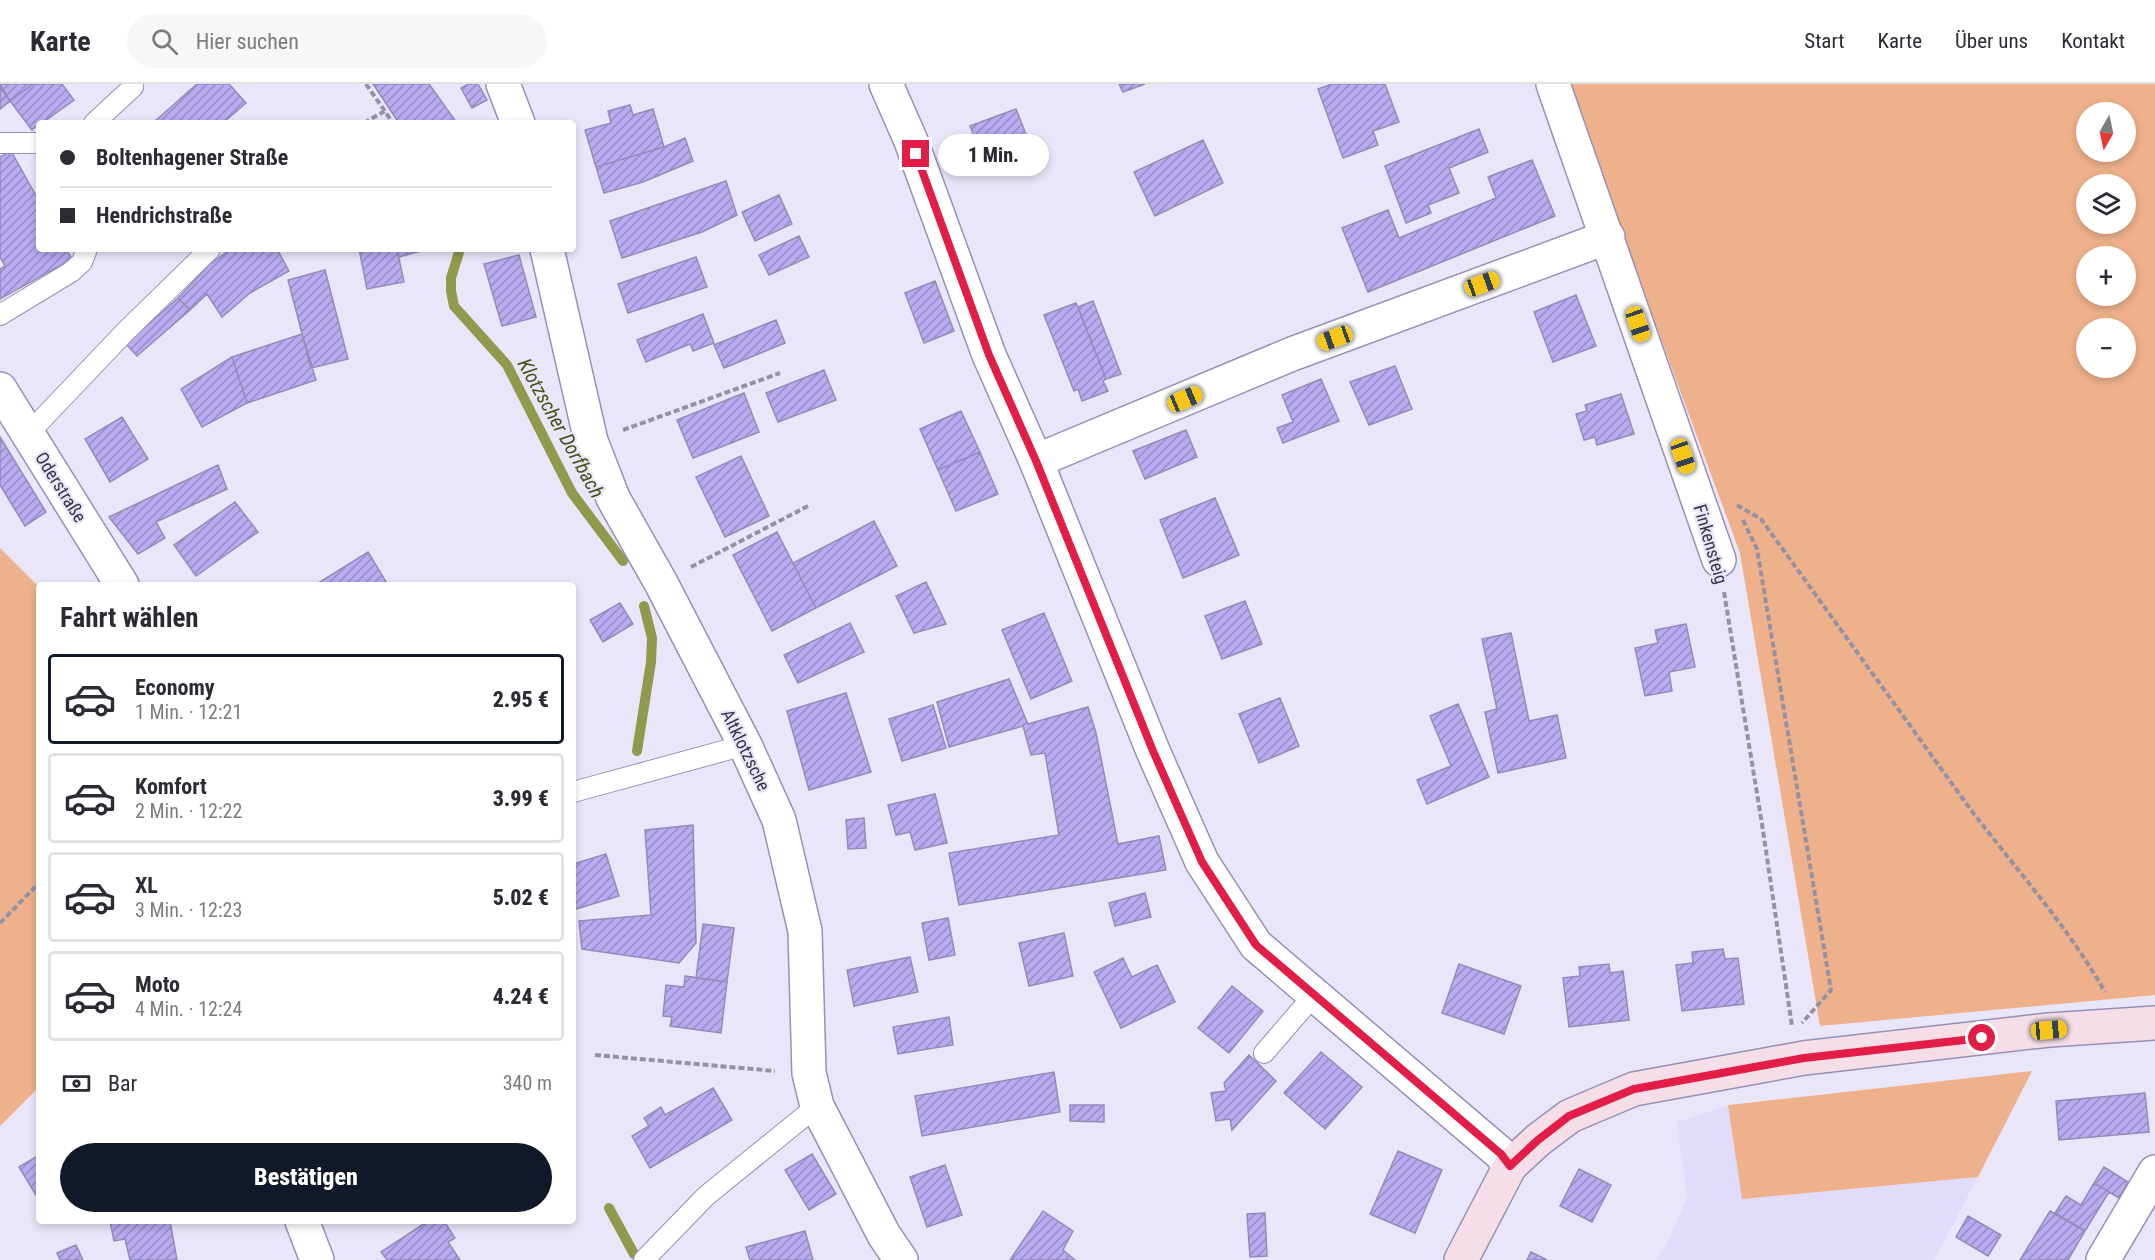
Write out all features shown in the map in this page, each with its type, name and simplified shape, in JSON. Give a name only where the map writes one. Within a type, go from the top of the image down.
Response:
[{"type":"street","points":[[503,84],[518,120]]},
{"type":"street","points":[[886,84],[914,147],[989,355],[1036,461],[1153,751],[1202,862],[1256,945],[1501,1154],[1510,1166]]},
{"type":"street","name":"Finkensteig","points":[[1553,84],[1719,560]]},
{"type":"street","points":[[1036,461],[1292,354],[1608,237]]},
{"type":"street","name":"Altklotzsche","points":[[548,252],[591,441],[613,498],[661,583],[745,745],[779,820],[805,931],[809,1073],[817,1106],[884,1235],[901,1260]]},
{"type":"street","name":"Oderstraße","points":[[0,389],[120,582]]},
{"type":"street","points":[[1461,1260],[1510,1166],[1569,1116],[1634,1089],[1804,1058],[2049,1030],[2139,1024]]},
{"type":"street","points":[[2103,1260],[2155,1172]]},
{"type":"street","points":[[303,1224],[317,1260]]},
{"type":"lane","points":[[518,120],[520,84]]},
{"type":"lane","points":[[97,120],[133,87]]},
{"type":"lane","points":[[0,143],[36,143]]},
{"type":"lane","points":[[0,315],[71,272],[82,262],[86,252]]},
{"type":"lane","points":[[28,434],[125,332],[207,252]]},
{"type":"lane","points":[[576,791],[745,745]]},
{"type":"lane","points":[[1264,1053],[1314,995]]},
{"type":"lane","points":[[644,1260],[706,1196],[817,1106]]},
{"type":"path","points":[[366,84],[391,120]]},
{"type":"path","points":[[369,120],[385,111]]},
{"type":"path","points":[[591,441],[780,373]]},
{"type":"path","name":"Finkensteig","points":[[1719,560],[1793,1033],[1831,990],[1757,549],[1736,504],[1761,519],[1968,805],[2091,968],[2139,1024]]},
{"type":"path","points":[[661,583],[807,506]]},
{"type":"path","points":[[0,923],[36,886]]},
{"type":"path","points":[[595,1055],[809,1073]]},
{"type":"shaded area","points":[[1567,84],[2155,84],[2155,995],[1820,1026],[1740,553]]},
{"type":"shaded area","points":[[0,548],[36,584],[36,1090],[0,1126]]},
{"type":"shaded area","points":[[2032,1071],[1978,1177],[1742,1199],[1728,1105]]},
{"type":"shaded area","points":[[1728,1105],[1742,1199],[1978,1177],[1934,1260],[1656,1260],[1667,1244],[1687,1198],[1677,1122]]},
{"type":"building","points":[[0,84],[33,84],[10,101]]},
{"type":"building","points":[[33,84],[62,84],[74,100],[46,120],[36,120],[36,126],[32,130],[10,101]]},
{"type":"building","points":[[197,84],[229,84],[246,103],[226,120],[156,120]]},
{"type":"building","points":[[373,84],[429,84],[455,120],[397,120]]},
{"type":"building","points":[[468,84],[478,84],[487,100],[472,108],[461,88]]},
{"type":"building","points":[[1119,84],[1145,84],[1123,92]]},
{"type":"building","points":[[1332,84],[1385,84],[1399,122],[1373,131],[1378,145],[1343,158],[1318,89]]},
{"type":"building","points":[[0,87],[10,101],[0,109]]},
{"type":"building","points":[[630,105],[633,115],[653,109],[664,147],[596,167],[585,130],[611,123],[608,111]]},
{"type":"building","points":[[1016,109],[1033,152],[987,170],[970,126]]},
{"type":"building","points":[[1479,129],[1488,152],[1449,168],[1459,193],[1428,205],[1431,213],[1406,223],[1385,166]]},
{"type":"building","points":[[685,138],[693,161],[643,182],[604,193],[596,167],[664,147]]},
{"type":"building","points":[[1203,140],[1223,183],[1155,216],[1134,172]]},
{"type":"building","points":[[11,151],[36,196],[36,252],[68,252],[72,259],[0,299],[0,269],[5,266],[0,257],[0,157]]},
{"type":"building","points":[[1532,160],[1555,216],[1368,292],[1342,228],[1388,210],[1399,238],[1496,198],[1488,177]]},
{"type":"building","points":[[726,181],[737,215],[702,232],[622,258],[610,221]]},
{"type":"building","points":[[779,195],[792,224],[755,241],[742,212]]},
{"type":"building","points":[[799,236],[809,257],[769,275],[759,255]]},
{"type":"building","points":[[227,252],[279,252],[289,271],[250,293],[222,317],[207,294],[190,310],[178,298],[210,264]]},
{"type":"building","points":[[360,252],[398,252],[404,282],[367,289]]},
{"type":"building","points":[[398,252],[417,252],[399,257]]},
{"type":"building","points":[[519,255],[536,317],[502,326],[484,264]]},
{"type":"building","points":[[696,257],[707,287],[628,313],[618,284]]},
{"type":"building","points":[[325,270],[348,359],[311,368],[288,280]]},
{"type":"building","points":[[935,281],[954,331],[924,343],[905,293]]},
{"type":"building","points":[[1576,295],[1596,346],[1553,362],[1534,312]]},
{"type":"building","points":[[178,298],[190,310],[137,356],[126,344]]},
{"type":"building","points":[[1093,301],[1121,374],[1106,379],[1078,307]]},
{"type":"building","points":[[1076,303],[1106,379],[1103,381],[1108,391],[1082,401],[1078,389],[1074,391],[1044,315]]},
{"type":"building","points":[[703,314],[714,343],[693,351],[690,344],[646,362],[637,340]]},
{"type":"building","points":[[776,320],[785,343],[724,368],[714,345]]},
{"type":"building","points":[[302,334],[316,380],[247,403],[232,357]]},
{"type":"building","points":[[232,357],[247,403],[202,427],[181,389]]},
{"type":"building","points":[[1395,366],[1412,409],[1369,425],[1350,382]]},
{"type":"building","points":[[824,370],[836,400],[778,422],[766,393]]},
{"type":"building","points":[[1321,379],[1339,421],[1283,443],[1277,428],[1293,422],[1282,395]]},
{"type":"building","points":[[744,393],[759,432],[693,458],[677,420]]},
{"type":"building","points":[[1621,394],[1634,434],[1597,445],[1595,437],[1584,440],[1576,414],[1587,411],[1585,405]]},
{"type":"building","points":[[961,411],[980,452],[938,470],[920,429]]},
{"type":"building","points":[[122,417],[148,459],[110,482],[85,439]]},
{"type":"building","points":[[1186,430],[1197,457],[1145,479],[1133,451]]},
{"type":"building","points":[[0,437],[46,512],[25,526],[0,485]]},
{"type":"building","points":[[980,452],[998,494],[956,511],[938,470]]},
{"type":"building","points":[[741,456],[769,516],[725,537],[696,477]]},
{"type":"building","points":[[218,465],[227,489],[156,522],[165,538],[138,554],[109,517]]},
{"type":"building","points":[[1215,498],[1239,555],[1183,578],[1160,520]]},
{"type":"building","points":[[235,502],[258,532],[196,576],[174,545]]},
{"type":"building","points":[[874,521],[897,566],[816,608],[793,563]]},
{"type":"building","points":[[777,532],[816,608],[772,631],[733,555]]},
{"type":"building","points":[[368,552],[386,582],[320,582]]},
{"type":"building","points":[[926,582],[946,624],[914,633],[896,596]]},
{"type":"building","points":[[1245,601],[1262,644],[1222,659],[1205,616]]},
{"type":"building","points":[[620,603],[633,624],[603,642],[590,620]]},
{"type":"building","points":[[1044,613],[1072,681],[1031,699],[1002,630]]},
{"type":"building","points":[[850,623],[864,652],[798,683],[784,655]]},
{"type":"building","points":[[1686,624],[1695,667],[1669,672],[1672,691],[1645,696],[1635,648],[1658,643],[1655,630]]},
{"type":"building","points":[[1511,633],[1529,721],[1557,715],[1566,758],[1498,773],[1485,712],[1497,709],[1482,639]]},
{"type":"building","points":[[1009,679],[1028,724],[1088,707],[1096,733],[1118,844],[1159,836],[1166,870],[959,905],[949,853],[1059,835],[1045,753],[1031,755],[1023,726],[949,747],[937,702]]},
{"type":"building","points":[[846,693],[871,772],[809,790],[787,711]]},
{"type":"building","points":[[1280,698],[1299,746],[1259,763],[1239,714]]},
{"type":"building","points":[[1458,704],[1489,777],[1427,804],[1417,780],[1451,766],[1430,716]]},
{"type":"building","points":[[933,705],[946,748],[902,761],[889,719]]},
{"type":"building","points":[[935,794],[947,843],[915,850],[910,832],[896,835],[888,805]]},
{"type":"building","points":[[864,818],[866,848],[848,849],[846,820]]},
{"type":"building","points":[[693,825],[696,943],[679,963],[582,949],[579,921],[651,915],[645,830]]},
{"type":"building","points":[[606,854],[619,896],[576,909],[576,863]]},
{"type":"building","points":[[1145,893],[1151,917],[1115,926],[1109,903]]},
{"type":"building","points":[[948,918],[955,955],[929,960],[922,923]]},
{"type":"building","points":[[703,924],[734,928],[727,982],[696,978]]},
{"type":"building","points":[[1064,933],[1073,976],[1029,986],[1019,943]]},
{"type":"building","points":[[1723,949],[1725,959],[1738,958],[1744,1004],[1682,1011],[1676,965],[1693,963],[1692,952]]},
{"type":"building","points":[[910,957],[918,992],[854,1006],[847,970]]},
{"type":"building","points":[[1123,958],[1132,977],[1157,965],[1175,1002],[1121,1028],[1094,972]]},
{"type":"building","points":[[1459,964],[1521,986],[1504,1034],[1442,1013]]},
{"type":"building","points":[[1609,964],[1610,973],[1623,971],[1629,1020],[1569,1027],[1563,978],[1580,976],[1579,967]]},
{"type":"building","points":[[685,976],[727,982],[721,1033],[670,1026],[672,1017],[663,1016],[666,985],[684,987]]},
{"type":"building","points":[[1232,986],[1263,1011],[1229,1053],[1198,1028]]},
{"type":"building","points":[[949,1017],[953,1045],[898,1054],[893,1027]]},
{"type":"building","points":[[1321,1052],[1362,1087],[1325,1129],[1284,1093]]},
{"type":"building","points":[[1249,1055],[1276,1081],[1232,1130],[1230,1119],[1216,1121],[1211,1093],[1226,1091],[1224,1083]]},
{"type":"building","points":[[1054,1072],[1060,1112],[922,1136],[915,1096]]},
{"type":"building","points":[[713,1088],[732,1120],[650,1168],[632,1136],[649,1126],[644,1118],[661,1107],[665,1115]]},
{"type":"building","points":[[2145,1093],[2149,1132],[2059,1140],[2056,1101]]},
{"type":"building","points":[[1070,1105],[1104,1105],[1104,1122],[1070,1121]]},
{"type":"building","points":[[1398,1151],[1442,1170],[1415,1233],[1370,1214]]},
{"type":"building","points":[[812,1154],[836,1194],[809,1210],[785,1170]]},
{"type":"building","points":[[36,1157],[36,1195],[19,1167]]},
{"type":"building","points":[[945,1165],[962,1215],[927,1227],[910,1177]]},
{"type":"building","points":[[2104,1167],[2128,1182],[2119,1198],[2094,1183]]},
{"type":"building","points":[[1579,1169],[1611,1185],[1592,1222],[1560,1206]]},
{"type":"building","points":[[2094,1183],[2109,1192],[2085,1231],[2055,1213],[2066,1196],[2081,1205]]},
{"type":"building","points":[[1043,1211],[1073,1231],[1063,1250],[1075,1260],[1010,1260]]},
{"type":"building","points":[[2050,1211],[2085,1231],[2068,1260],[2020,1260]]},
{"type":"building","points":[[1265,1213],[1267,1256],[1250,1257],[1247,1214]]},
{"type":"building","points":[[1968,1216],[2001,1235],[1988,1256],[1956,1237]]},
{"type":"building","points":[[111,1224],[171,1224],[177,1260],[130,1260],[125,1239],[114,1241]]},
{"type":"building","points":[[423,1224],[446,1224],[455,1238],[448,1242],[460,1260],[387,1260],[381,1252]]},
{"type":"building","points":[[805,1231],[813,1260],[750,1260],[746,1247]]},
{"type":"building","points":[[76,1245],[83,1260],[60,1260],[57,1253]]},
{"type":"building","points":[[1531,1252],[1547,1260],[1527,1260]]},
{"type":"waterway","name":"Klotzscher Dorfbach","points":[[459,252],[451,278],[454,306],[507,365],[572,493],[623,561]]},
{"type":"waterway","name":"Klotzscher Dorfbach","points":[[637,751],[651,662],[652,638],[644,606]]},
{"type":"waterway","name":"Klotzscher Dorfbach","points":[[609,1208],[634,1254]]},
{"type":"route","points":[[916,154],[954,253],[989,355],[1036,461],[1153,751],[1202,862],[1256,945],[1501,1154],[1510,1166],[1569,1116],[1634,1089],[1804,1058],[1982,1038]]}]
